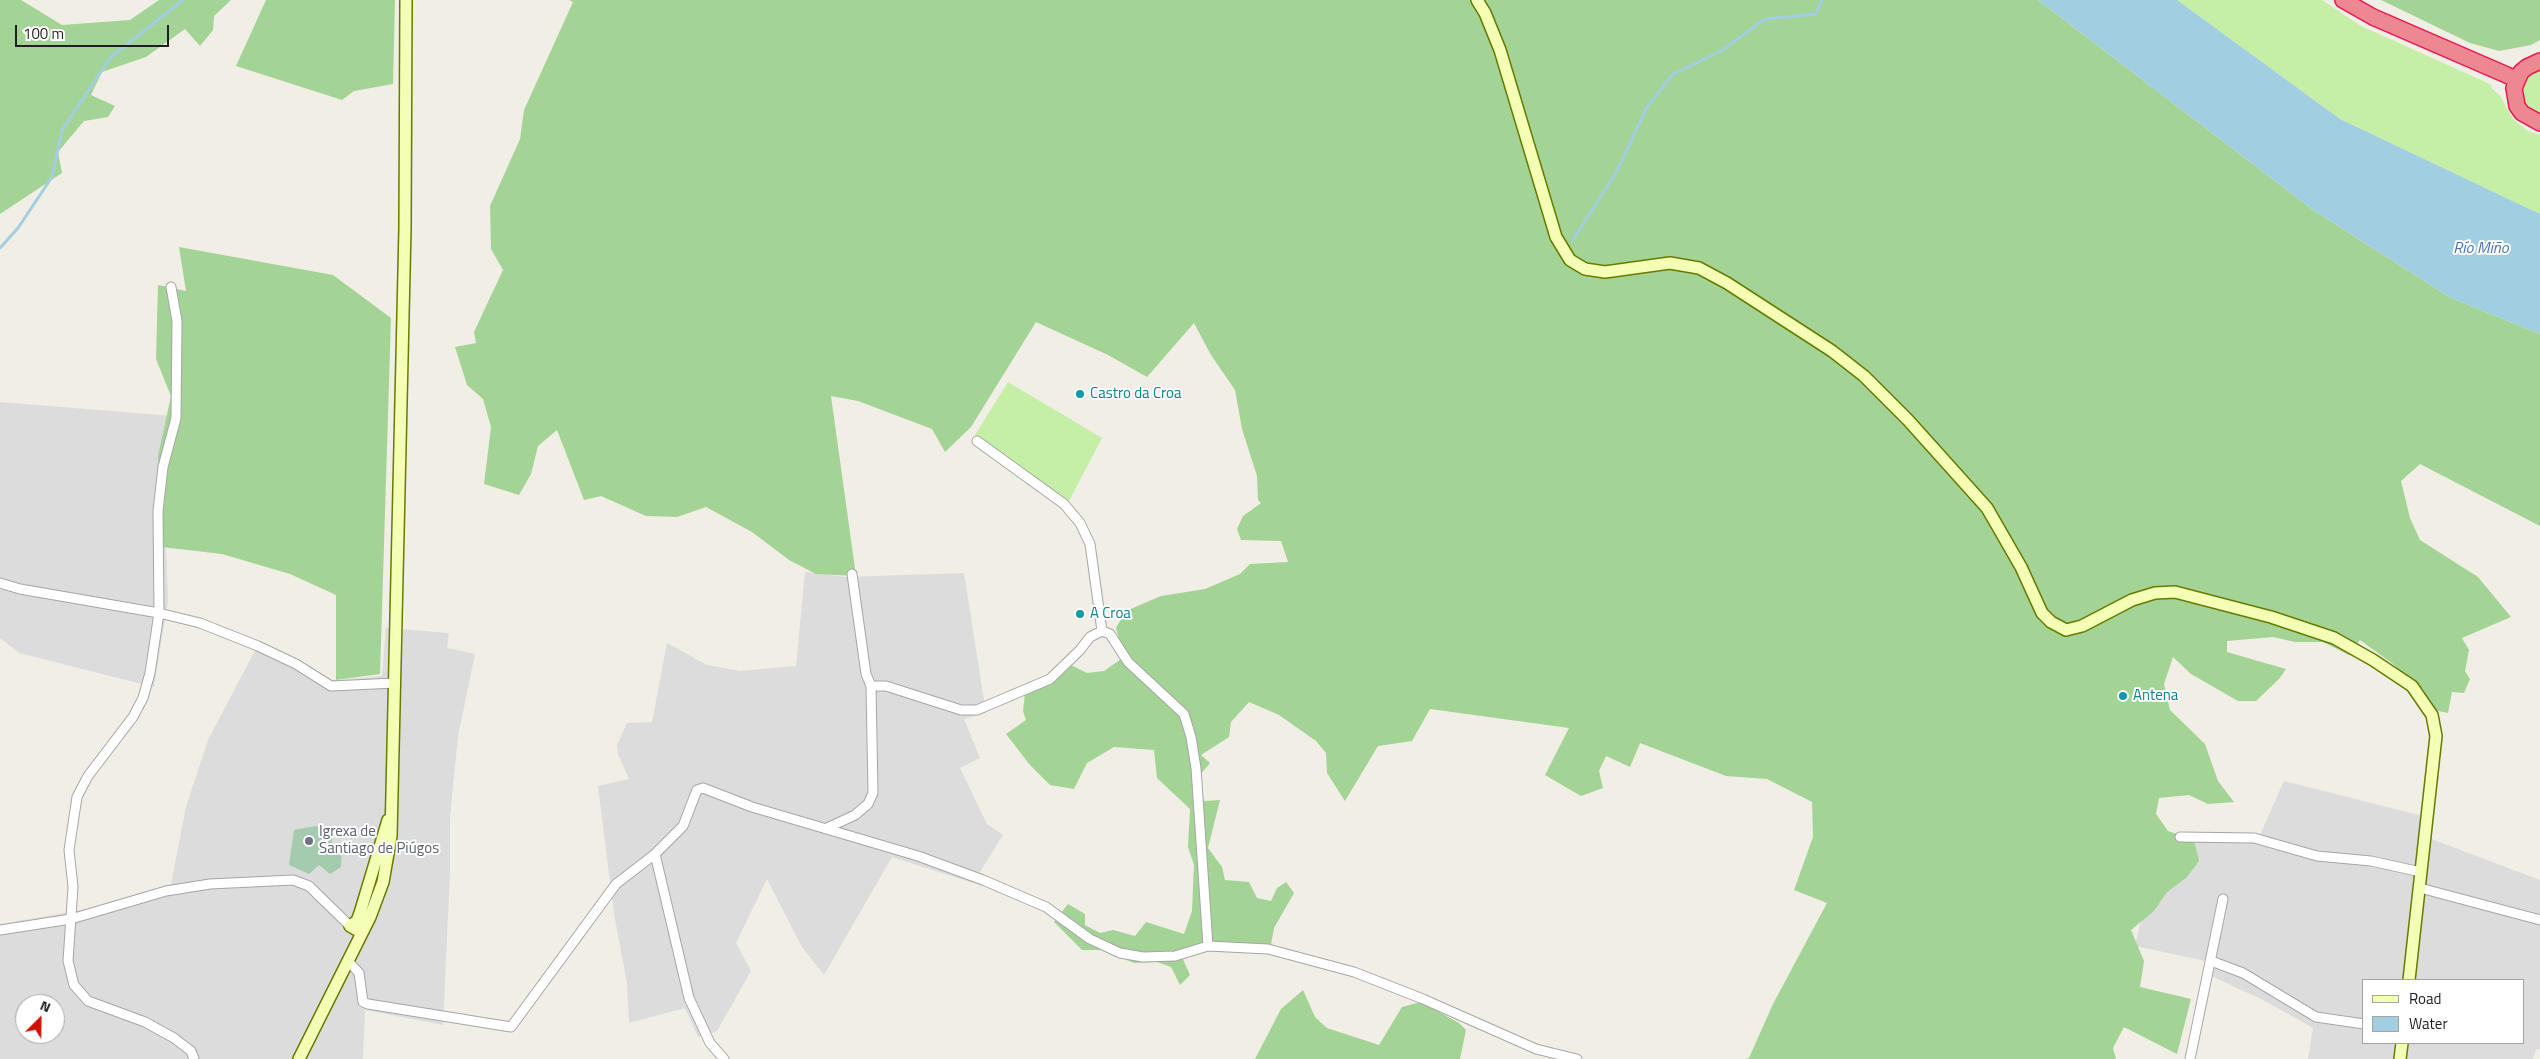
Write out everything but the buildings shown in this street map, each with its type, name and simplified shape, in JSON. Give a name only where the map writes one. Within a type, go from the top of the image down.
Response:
[{"type":"highway","points":[[2342,0],[2373,18],[2516,79]]},
{"type":"highway","points":[[2540,61],[2526,67],[2516,79],[2514,88],[2516,106],[2529,119],[2540,123]]},
{"type":"street","points":[[299,1059],[362,933],[385,873],[393,808],[405,228],[406,0]]},
{"type":"street","points":[[1477,0],[1485,13],[1500,50],[1556,237],[1570,260],[1585,269],[1605,272],[1670,263],[1699,268],[1727,283],[1832,351],[1864,376],[1896,408],[1987,508],[2021,567],[2042,613],[2051,622],[2066,630],[2082,626],[2132,600],[2155,593],[2175,592],[2271,617],[2334,638],[2373,660],[2412,686],[2432,715],[2436,736],[2409,979]]},
{"type":"street","points":[[171,287],[177,321],[176,418],[163,467],[158,511],[158,613],[150,673],[143,698],[134,717],[88,776],[77,798],[69,850],[73,886],[68,961],[74,985],[88,1001],[145,1022],[174,1038],[191,1051],[194,1059]]},
{"type":"street","points":[[977,441],[1064,504],[1080,523],[1090,544],[1102,630]]},
{"type":"street","points":[[827,828],[855,815],[868,804],[873,793],[871,686],[866,674],[852,574]]},
{"type":"street","points":[[0,583],[20,589],[158,613],[200,624],[258,646],[296,664],[331,686],[395,683]]},
{"type":"street","points":[[871,686],[886,686],[961,710],[977,710],[1050,679],[1080,650],[1090,637],[1102,630]]},
{"type":"street","points":[[1102,630],[1110,634],[1128,662],[1184,714],[1191,737],[1196,768],[1208,946]]},
{"type":"street","points":[[348,961],[359,973],[363,1002],[510,1027],[616,884],[655,854],[683,826],[697,790],[703,788],[752,807],[918,856],[1001,888],[1046,907],[1090,939],[1120,954],[1143,957],[1175,956],[1208,946],[1268,949],[1354,972],[1423,999],[1536,1049],[1577,1059]]},
{"type":"street","points":[[350,926],[357,921],[393,808]]},
{"type":"street","points":[[2180,837],[2254,838],[2317,856],[2371,861],[2421,872]]},
{"type":"street","points":[[655,854],[689,998],[710,1043],[724,1059]]},
{"type":"street","points":[[0,930],[71,919],[166,891],[210,884],[293,880],[309,886],[350,926],[362,933]]},
{"type":"street","points":[[2420,888],[2540,920]]},
{"type":"street","points":[[2190,1059],[2212,961],[2223,899]]},
{"type":"street","points":[[2212,961],[2243,973],[2316,1017],[2362,1024]]},
{"type":"street","points":[[2400,1059],[2402,1044]]},
{"type":"shaded area","points":[[0,402],[185,417],[166,545],[168,601],[154,687],[19,653],[0,638]]},
{"type":"shaded area","points":[[805,572],[846,577],[964,573],[986,713],[964,719],[980,758],[960,768],[987,824],[1003,835],[973,883],[892,857],[824,975],[802,947],[767,879],[736,943],[751,971],[717,1031],[698,1037],[685,1008],[629,1023],[627,983],[614,914],[598,786],[629,779],[618,754],[617,745],[627,723],[652,722],[667,643],[707,665],[740,671],[796,666]]},
{"type":"shaded area","points":[[386,628],[449,633],[447,648],[475,654],[458,736],[450,817],[450,872],[443,1025],[365,1010],[363,1059],[0,1059],[0,924],[88,909],[171,884],[186,807],[208,740],[260,641],[332,680],[382,676]]},
{"type":"shaded area","points":[[2284,781],[2431,818],[2429,838],[2540,880],[2540,1049],[2536,1050],[2533,1059],[2308,1059],[2313,1028],[2265,1001],[2203,972],[2206,961],[2135,946],[2145,900],[2149,847],[2247,834],[2260,835]]},
{"type":"green space","points":[[0,0],[21,0],[62,25],[130,20],[159,0],[231,0],[214,16],[213,30],[200,46],[185,29],[146,57],[102,72],[91,95],[115,106],[108,117],[84,121],[58,152],[62,173],[0,214]]},
{"type":"green space","points":[[266,0],[395,0],[393,84],[354,91],[342,100],[236,66]]},
{"type":"green space","points":[[569,0],[2038,0],[2313,210],[2451,298],[2540,334],[2540,526],[2420,464],[2401,481],[2410,518],[2420,540],[2478,577],[2511,617],[2462,638],[2469,650],[2465,671],[2470,679],[2464,693],[2452,692],[2448,713],[2419,707],[2425,692],[2393,664],[2360,640],[2349,655],[2323,642],[2295,642],[2273,637],[2227,641],[2227,652],[2286,669],[2279,679],[2256,701],[2238,701],[2191,674],[2173,657],[2164,684],[2170,710],[2205,744],[2218,781],[2234,802],[2208,804],[2189,795],[2159,798],[2156,814],[2168,831],[2194,840],[2199,861],[2186,878],[2167,892],[2154,911],[2131,930],[2144,961],[2140,987],[2191,999],[2177,1054],[2124,1027],[2113,1048],[2116,1059],[1745,1059],[1749,1058],[1773,1004],[1827,903],[1794,890],[1813,837],[1812,802],[1767,779],[1726,776],[1640,743],[1630,767],[1606,756],[1599,771],[1603,788],[1581,796],[1545,775],[1569,728],[1430,709],[1412,741],[1378,746],[1345,801],[1327,773],[1326,753],[1316,741],[1279,715],[1249,702],[1231,722],[1229,737],[1201,755],[1210,763],[1199,776],[1204,801],[1220,800],[1208,848],[1222,867],[1225,880],[1249,882],[1257,898],[1271,901],[1277,888],[1286,882],[1294,893],[1274,928],[1270,950],[1196,949],[1182,957],[1190,975],[1180,985],[1171,967],[1157,962],[1134,963],[1102,950],[1082,950],[1054,922],[1068,904],[1085,914],[1085,925],[1100,933],[1113,930],[1135,936],[1146,922],[1184,934],[1192,911],[1194,865],[1188,847],[1190,809],[1157,778],[1154,750],[1114,747],[1087,763],[1074,789],[1050,785],[1030,765],[1006,734],[1026,720],[1023,711],[1025,693],[1071,665],[1087,673],[1104,671],[1124,657],[1116,628],[1126,611],[1161,596],[1205,589],[1240,574],[1250,564],[1288,562],[1281,541],[1241,540],[1237,529],[1243,516],[1261,503],[1258,500],[1257,476],[1242,429],[1235,390],[1211,355],[1194,323],[1147,377],[1108,355],[1036,322],[971,427],[945,452],[932,429],[858,401],[831,396],[856,576],[816,574],[789,560],[752,532],[706,507],[677,517],[646,516],[601,496],[584,500],[557,430],[538,446],[531,474],[519,495],[484,484],[491,427],[483,399],[467,385],[455,347],[476,343],[474,332],[503,270],[491,249],[490,206],[520,139],[524,110],[573,2]]},
{"type":"green space","points":[[2177,0],[2322,0],[2361,26],[2492,85],[2491,87],[2500,96],[2514,120],[2528,131],[2540,135],[2540,214],[2340,119]]},
{"type":"green space","points":[[2381,0],[2540,0],[2540,40],[2531,45],[2499,51],[2470,43]]},
{"type":"green space","points":[[2540,70],[2540,115],[2532,112],[2523,103],[2521,90],[2525,79],[2535,71]]},
{"type":"green space","points":[[179,247],[333,275],[391,318],[380,674],[336,680],[336,595],[290,574],[222,554],[162,547],[158,456],[171,396],[156,359],[158,285],[186,291]]},
{"type":"green space","points":[[1008,382],[1102,438],[1068,503],[975,435]]},
{"type":"green space","points":[[315,826],[332,830],[332,843],[342,845],[341,867],[330,874],[319,865],[309,874],[289,865],[294,830]]},
{"type":"green space","points":[[1303,990],[1315,1017],[1327,1028],[1379,1045],[1402,1007],[1421,1002],[1459,1023],[1466,1030],[1460,1059],[1255,1059],[1281,1009]]},
{"type":"water","name":"Río Miño","points":[[2038,0],[2177,0],[2340,119],[2540,214],[2540,334],[2451,298],[2313,210]]},
{"type":"waterway","points":[[0,248],[18,228],[52,177],[62,130],[110,58],[183,0]]},
{"type":"waterway","points":[[1573,240],[1617,171],[1647,107],[1673,74],[1721,51],[1765,19],[1816,14],[1822,0]]},
{"type":"place","name":"Castro da Croa","points":[[1080,394]]},
{"type":"place","name":"A Croa","points":[[1080,614]]},
{"type":"place","name":"Antena","points":[[2123,696]]},
{"type":"place","name":"Igrexa de Santiago de Piúgos","points":[[309,841]]}]
